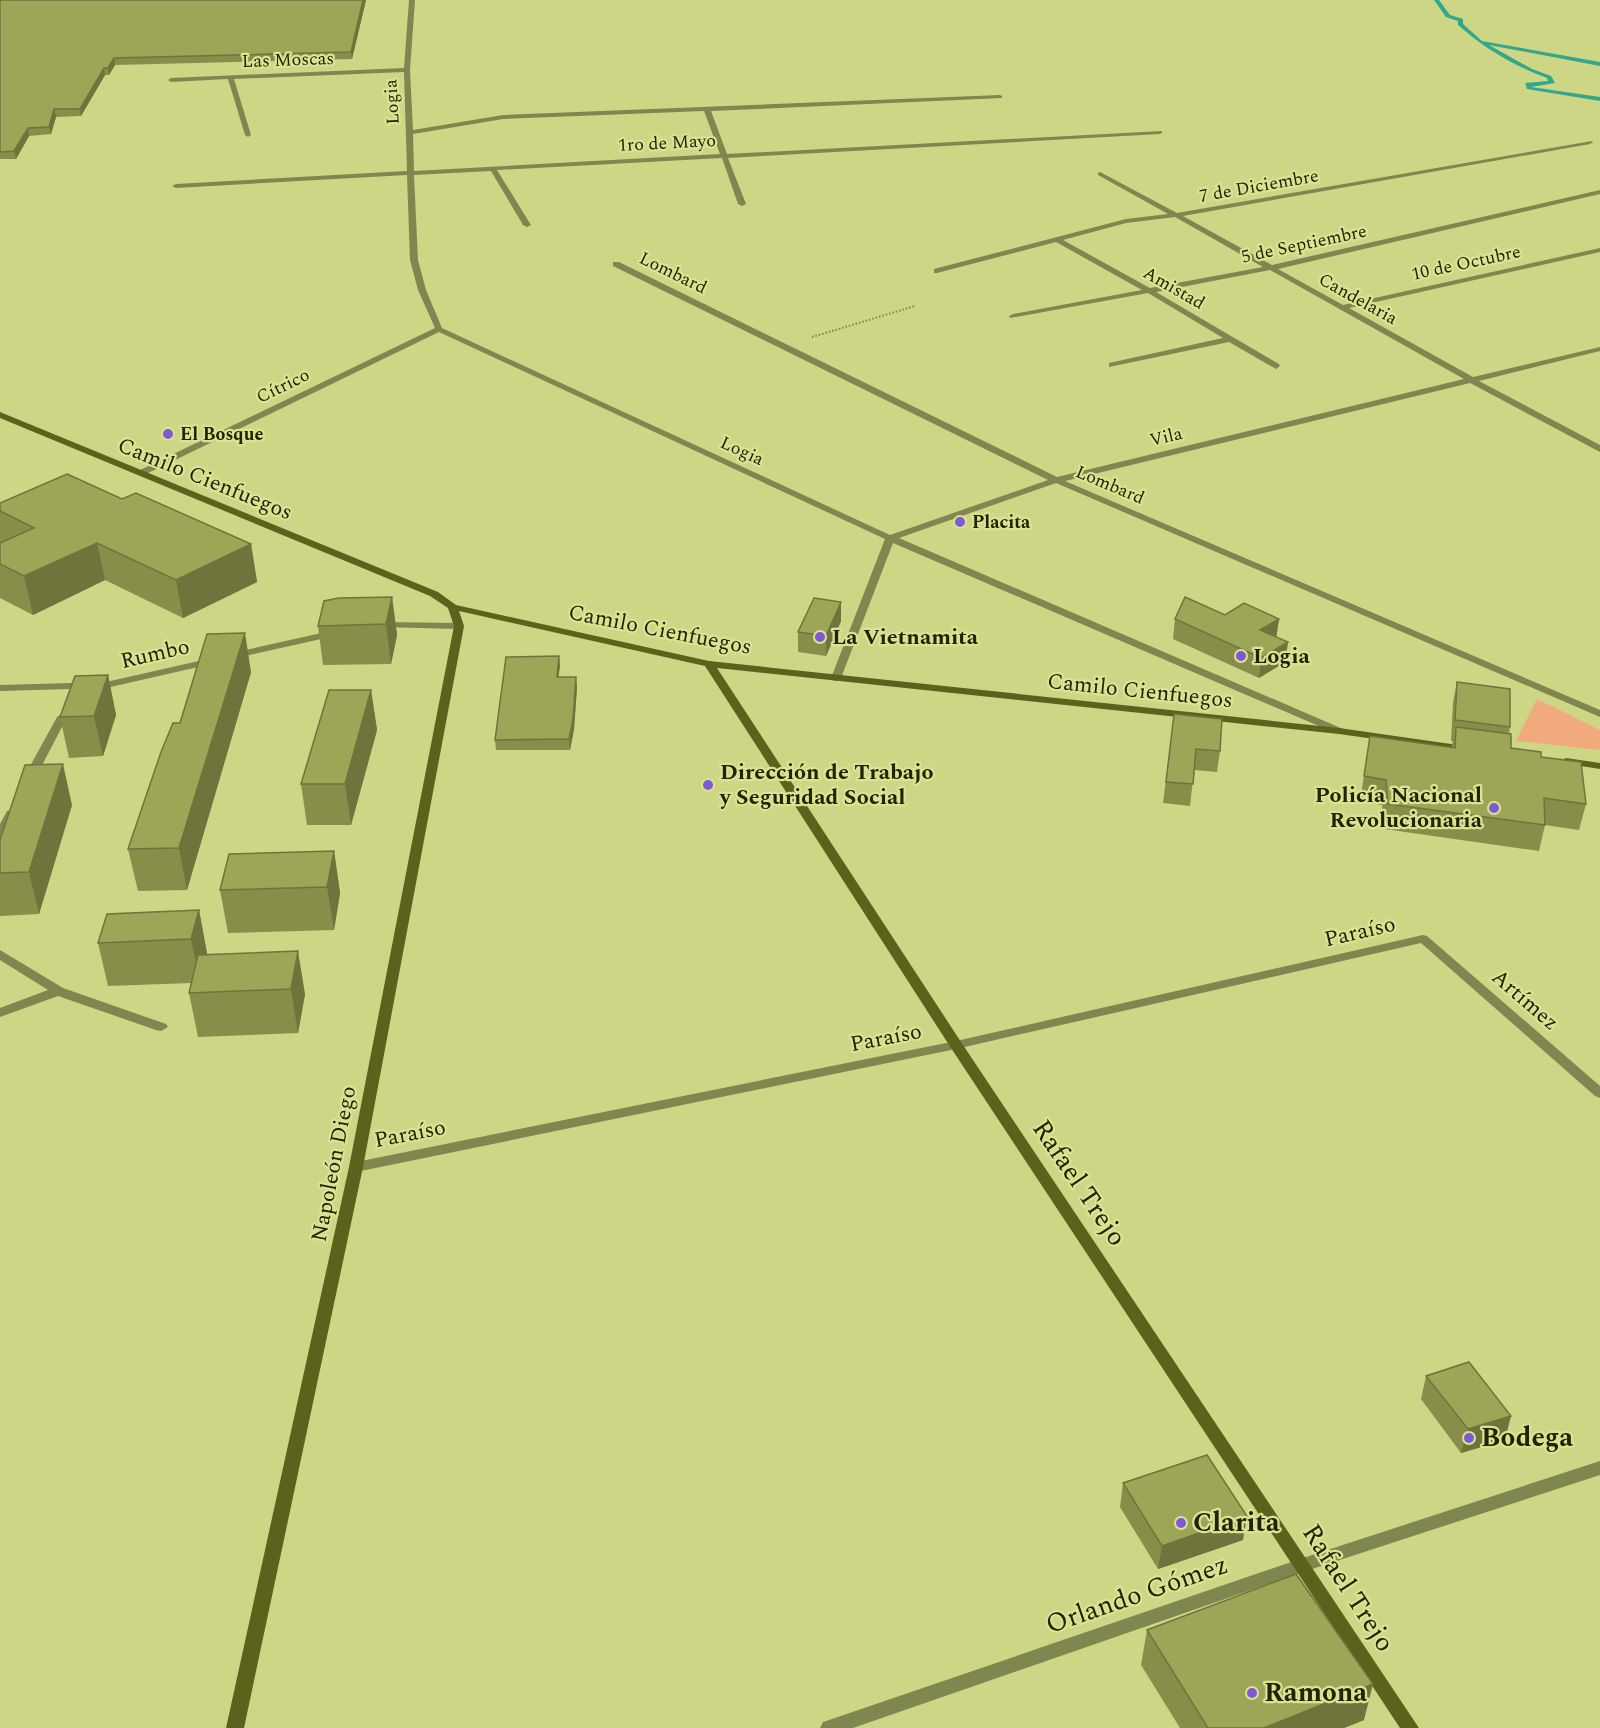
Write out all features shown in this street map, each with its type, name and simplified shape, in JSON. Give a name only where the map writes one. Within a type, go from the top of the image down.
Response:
[{"type":"main road","name":"Camilo Cienfuegos","points":[[0,415],[434,594],[453,607],[709,664],[1339,732],[1481,750]]},
{"type":"main road","name":"Napoleón Diego","points":[[235,1728],[356,1167],[459,626],[453,607]]},
{"type":"main road","name":"Rafael Trejo","points":[[709,664],[956,1045],[1410,1728]]},
{"type":"main road","points":[[1552,760],[1600,766]]},
{"type":"street","name":"Logia","points":[[412,0],[407,70],[414,260],[422,290],[439,329],[890,538],[1339,732]]},
{"type":"street","name":"Las Moscas","points":[[171,80],[407,70]]},
{"type":"street","points":[[230,77],[248,135]]},
{"type":"street","points":[[410,132],[503,117],[1000,97]]},
{"type":"street","points":[[707,109],[742,204]]},
{"type":"street","name":"1ro de Mayo","points":[[176,186],[1160,132]]},
{"type":"street","name":"7 de Diciembre","points":[[937,272],[1126,221],[1177,215],[1590,142]]},
{"type":"street","points":[[493,169],[527,225]]},
{"type":"street","name":"Candelaria","points":[[1100,174],[1177,215],[1470,381],[1600,449]]},
{"type":"street","name":"5 de Septiembre","points":[[1013,316],[1270,268],[1600,192]]},
{"type":"street","name":"Amistad","points":[[1056,239],[1150,291],[1276,366]]},
{"type":"street","name":"10 de Octubre","points":[[1340,308],[1600,250]]},
{"type":"street","name":"Lombard","points":[[616,264],[1056,480],[1600,714]]},
{"type":"street","name":"Cítrico","points":[[141,473],[439,329]]},
{"type":"street","points":[[1112,365],[1230,339]]},
{"type":"street","name":"Vila","points":[[890,538],[1056,480],[1600,349]]},
{"type":"street","points":[[836,678],[890,538]]},
{"type":"street","points":[[371,625],[459,626]]},
{"type":"street","name":"Rumbo","points":[[0,688],[106,685],[350,630]]},
{"type":"street","points":[[0,836],[62,717],[106,685]]},
{"type":"street","name":"Paraíso","points":[[356,1167],[956,1045],[1423,939]]},
{"type":"street","name":"Artímez","points":[[1423,939],[1600,1093]]},
{"type":"street","points":[[0,954],[58,991],[161,1027]]},
{"type":"street","points":[[0,1013],[58,991]]},
{"type":"street","name":"Orlando Gómez","points":[[829,1728],[1303,1565],[1600,1468]]},
{"type":"path","points":[[783,346],[915,306]]},
{"type":"shaded area","points":[[1537,699],[1600,730],[1600,750],[1516,741]]},
{"type":"building","points":[[0,0],[363,0],[351,52],[114,58],[108,68],[104,68],[80,109],[54,109],[49,127],[28,128],[14,151],[0,152]]},
{"type":"building","points":[[67,474],[122,499],[136,493],[251,544],[176,580],[97,543],[24,576],[0,564],[0,543],[34,528],[0,511],[0,503]]},
{"type":"building","points":[[392,597],[386,624],[318,626],[324,601],[339,598]]},
{"type":"building","points":[[1185,597],[1225,615],[1244,603],[1279,619],[1260,630],[1288,642],[1261,658],[1175,619]]},
{"type":"building","points":[[814,598],[841,602],[826,636],[798,632]]},
{"type":"building","points":[[245,633],[179,848],[128,849],[161,752],[173,723],[180,723],[207,634]]},
{"type":"building","points":[[559,656],[557,677],[576,677],[569,739],[495,740],[506,657]]},
{"type":"building","points":[[108,675],[94,716],[60,717],[75,676]]},
{"type":"building","points":[[1457,682],[1510,689],[1510,727],[1455,720]]},
{"type":"building","points":[[329,690],[371,690],[345,784],[301,784]]},
{"type":"building","points":[[1174,714],[1222,719],[1220,751],[1196,749],[1193,784],[1166,782]]},
{"type":"building","points":[[1456,727],[1511,734],[1511,748],[1541,752],[1541,757],[1581,762],[1586,804],[1544,798],[1545,825],[1388,804],[1386,780],[1364,776],[1370,736],[1455,748]]},
{"type":"building","points":[[63,764],[29,872],[0,873],[0,840],[25,765]]},
{"type":"building","points":[[334,851],[327,887],[220,890],[229,854]]},
{"type":"building","points":[[199,910],[191,939],[98,943],[107,914]]},
{"type":"building","points":[[298,951],[291,989],[189,993],[198,955]]},
{"type":"building","points":[[1469,1362],[1511,1416],[1468,1429],[1426,1376]]},
{"type":"building","points":[[1207,1455],[1247,1516],[1162,1546],[1123,1483]]},
{"type":"building","name":"Ramona","points":[[1296,1574],[1373,1684],[1264,1728],[1208,1728],[1147,1630]]},
{"type":"waterway","points":[[1436,0],[1448,16],[1461,20],[1460,24],[1480,42],[1600,64]]},
{"type":"waterway","points":[[1483,44],[1530,70],[1549,77],[1552,83],[1527,84],[1529,88],[1600,99]]},
{"type":"place","name":"El Bosque","points":[[168,434]]},
{"type":"place","name":"Placita","points":[[960,522]]},
{"type":"place","name":"La Vietnamita","points":[[820,637]]},
{"type":"place","name":"Logia","points":[[1241,656]]},
{"type":"place","name":"Dirección de Trabajo y Seguridad Social","points":[[708,785]]},
{"type":"place","name":"Policía Nacional Revolucionaria","points":[[1494,808]]},
{"type":"place","name":"Bodega","points":[[1469,1438]]},
{"type":"place","name":"Clarita","points":[[1181,1523]]},
{"type":"place","name":"Ramona","points":[[1252,1693]]}]
